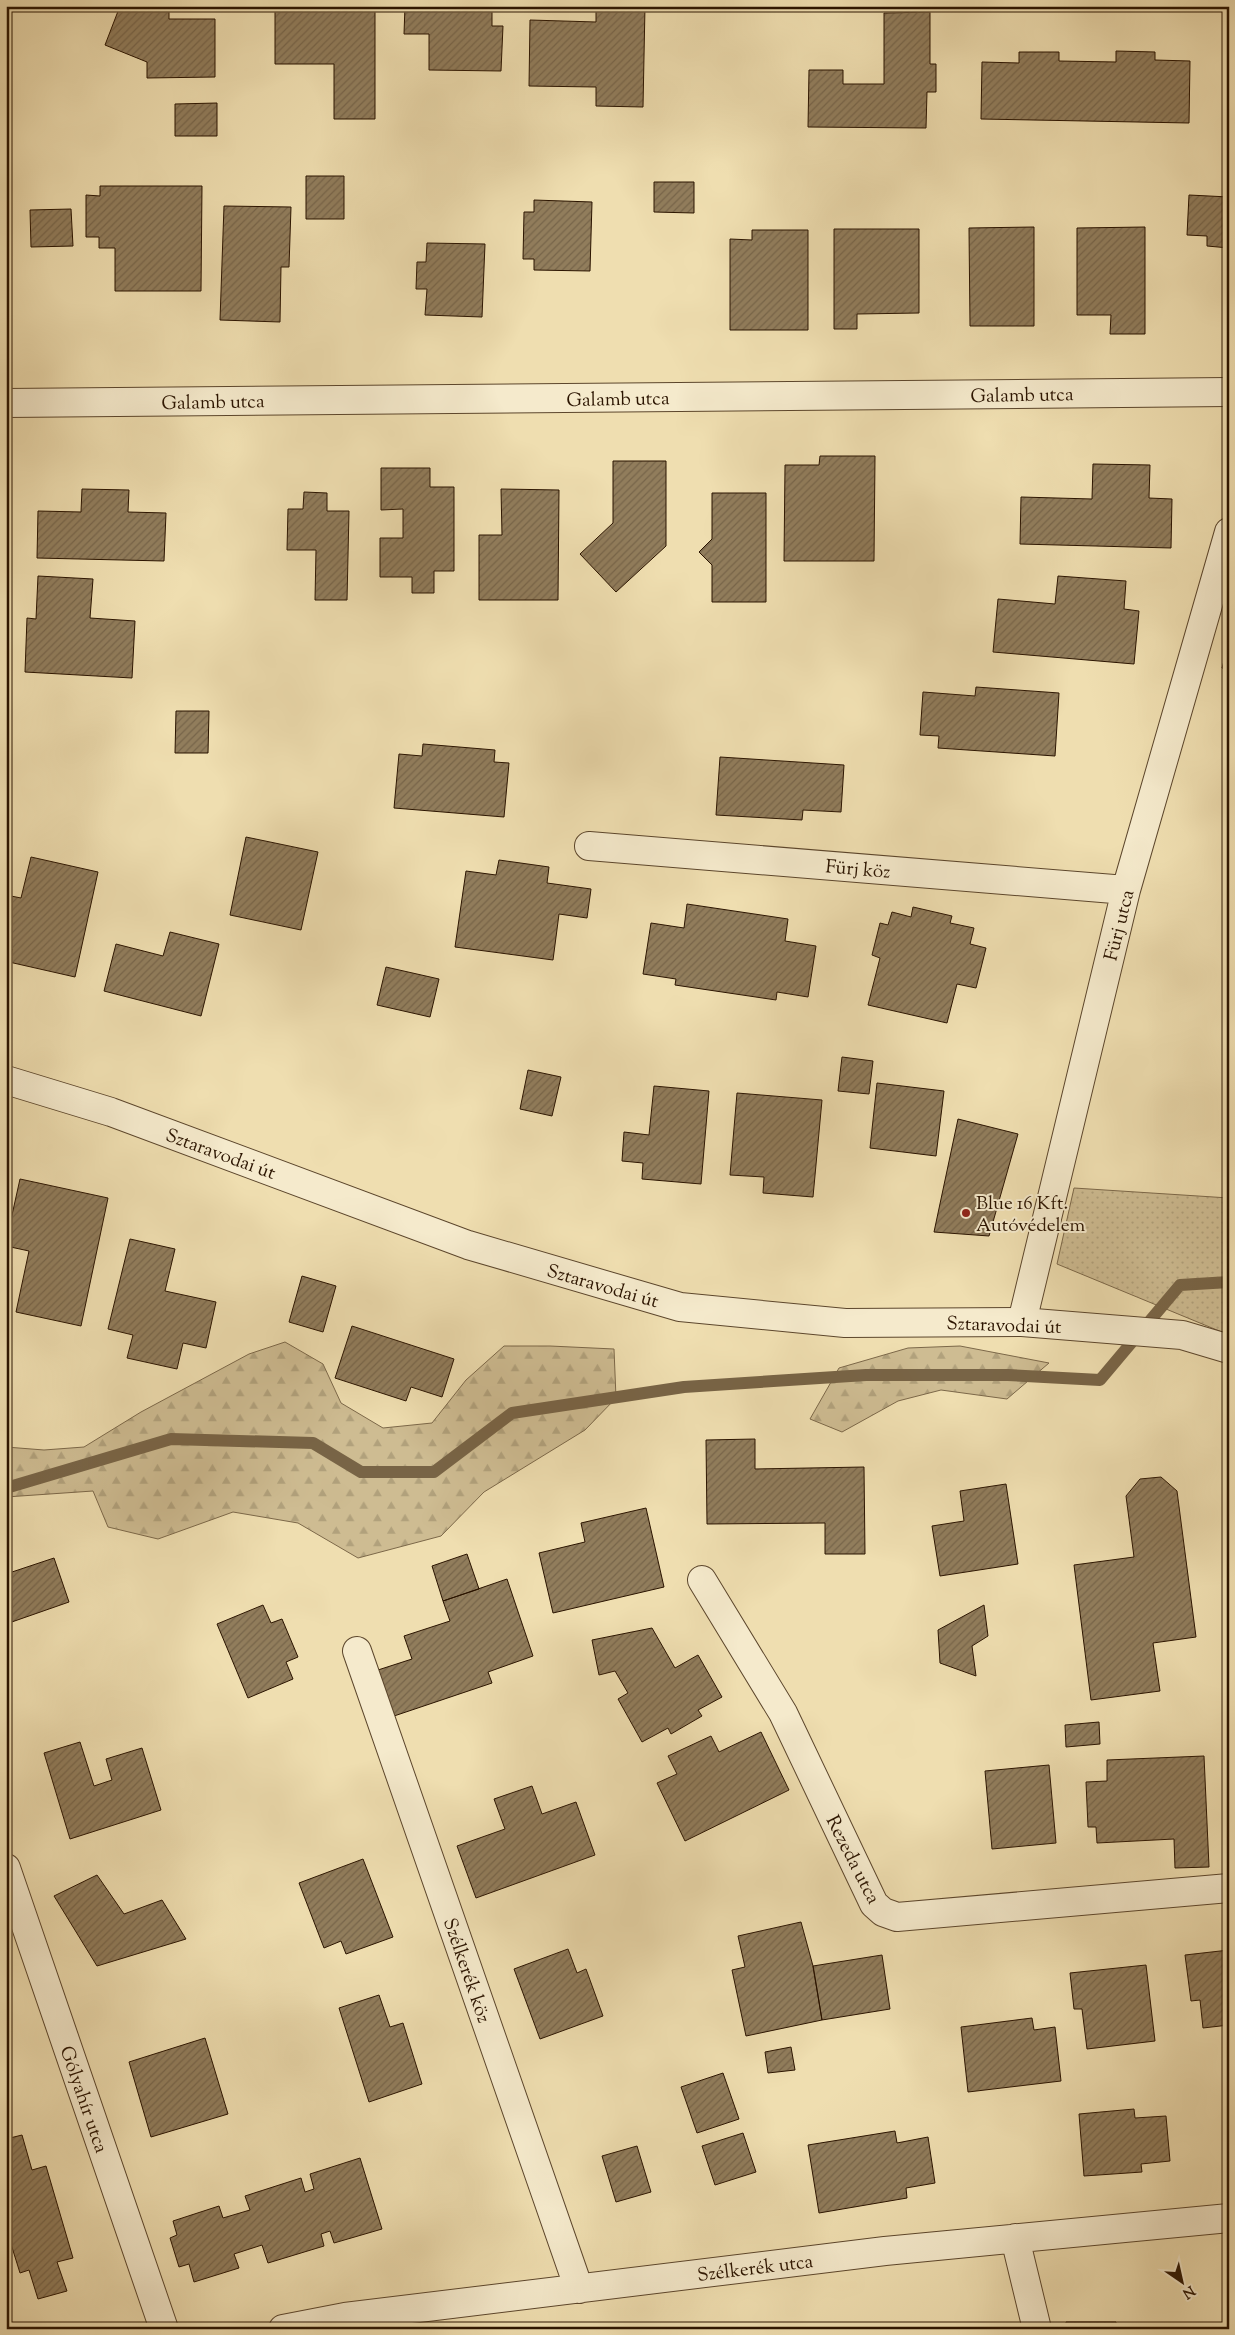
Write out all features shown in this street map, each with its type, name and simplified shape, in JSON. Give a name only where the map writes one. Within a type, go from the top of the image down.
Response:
[{"type":"street","name":"Galamb utca","points":[[6,403],[1229,392]]},
{"type":"street","name":"Fürj utca","points":[[1031,1323],[1126,890],[1229,532]]},
{"type":"street","name":"Fürj köz","points":[[589,846],[1126,890]]},
{"type":"street","name":"Sztaravodai út","points":[[6,1080],[111,1112],[468,1245],[680,1307],[844,1323],[1031,1323],[1182,1335],[1229,1348]]},
{"type":"street","name":"Rezeda utca","points":[[702,1580],[783,1714],[874,1904],[883,1912],[897,1917],[1229,1888]]},
{"type":"street","name":"Szélkerék köz","points":[[357,1651],[579,2289]]},
{"type":"street","name":"Gólyahír utca","points":[[6,1868],[164,2329]]},
{"type":"street","name":"Szélkerék utca","points":[[283,2329],[345,2317],[885,2251],[1229,2218]]},
{"type":"street","points":[[1015,2238],[1037,2329]]},
{"type":"green space","points":[[1074,1188],[1229,1198],[1229,1335],[1057,1264]]},
{"type":"green space","points":[[285,1342],[323,1364],[341,1403],[383,1428],[432,1423],[466,1380],[504,1346],[614,1349],[616,1398],[585,1430],[484,1492],[441,1536],[358,1558],[298,1523],[233,1512],[158,1539],[108,1527],[93,1491],[6,1497],[6,1447],[44,1450],[84,1447],[141,1412],[249,1354]]},
{"type":"green space","points":[[960,1346],[1049,1363],[1007,1399],[941,1390],[898,1401],[842,1432],[810,1419],[839,1368],[908,1348]]},
{"type":"building","points":[[120,6],[165,6],[169,8],[169,19],[215,19],[215,77],[147,78],[147,62],[105,45]]},
{"type":"building","points":[[275,6],[375,6],[375,119],[334,119],[334,64],[275,64]]},
{"type":"building","points":[[405,6],[492,6],[492,26],[503,26],[501,71],[429,70],[429,34],[404,34]]},
{"type":"building","points":[[596,6],[645,6],[643,107],[596,106],[596,87],[529,86],[530,20],[596,22]]},
{"type":"building","points":[[930,12],[930,64],[936,64],[936,92],[927,92],[926,128],[808,127],[809,70],[843,70],[843,84],[884,84],[884,13]]},
{"type":"building","points":[[1116,51],[1155,52],[1155,60],[1190,61],[1189,123],[981,119],[982,62],[1019,63],[1019,52],[1059,52],[1059,61],[1116,62]]},
{"type":"building","points":[[217,103],[217,136],[175,136],[175,104]]},
{"type":"building","points":[[306,176],[344,176],[344,219],[306,219]]},
{"type":"building","points":[[654,182],[694,182],[694,213],[654,212]]},
{"type":"building","points":[[100,186],[202,186],[201,291],[115,291],[115,248],[99,248],[99,237],[86,237],[86,195],[100,196]]},
{"type":"building","points":[[1189,195],[1229,197],[1229,248],[1207,246],[1207,236],[1187,235]]},
{"type":"building","points":[[534,200],[592,202],[590,271],[534,270],[534,259],[523,259],[524,212],[534,212]]},
{"type":"building","points":[[224,206],[291,207],[289,267],[281,267],[280,322],[220,320]]},
{"type":"building","points":[[71,209],[73,246],[31,247],[30,210]]},
{"type":"building","points":[[1034,227],[1034,326],[970,326],[969,228]]},
{"type":"building","points":[[1145,227],[1145,334],[1110,334],[1111,315],[1077,315],[1077,228]]},
{"type":"building","points":[[834,229],[919,229],[919,313],[857,314],[857,329],[834,329]]},
{"type":"building","points":[[752,230],[808,230],[808,330],[730,330],[730,239],[752,240]]},
{"type":"building","points":[[427,243],[485,244],[482,317],[425,315],[427,289],[416,289],[417,262],[426,262]]},
{"type":"building","points":[[820,456],[875,456],[874,561],[784,561],[785,465],[819,465]]},
{"type":"building","points":[[613,461],[666,461],[666,546],[616,592],[580,554],[613,523]]},
{"type":"building","points":[[1093,464],[1150,465],[1149,498],[1172,499],[1171,548],[1020,544],[1021,497],[1092,499]]},
{"type":"building","points":[[381,468],[430,468],[430,487],[454,487],[454,571],[434,571],[434,593],[412,593],[412,577],[380,577],[380,538],[403,538],[403,509],[381,510]]},
{"type":"building","points":[[82,489],[129,490],[128,512],[166,513],[164,561],[37,558],[38,511],[81,512]]},
{"type":"building","points":[[501,489],[559,490],[558,600],[479,600],[479,535],[502,535]]},
{"type":"building","points":[[304,492],[327,493],[327,511],[349,511],[347,600],[315,600],[316,550],[287,550],[288,509],[303,509]]},
{"type":"building","points":[[712,493],[766,493],[766,602],[712,602],[712,565],[699,552],[712,539]]},
{"type":"building","points":[[38,576],[93,579],[90,618],[135,621],[132,678],[25,672],[27,618],[36,619]]},
{"type":"building","points":[[1058,576],[1126,581],[1124,609],[1139,611],[1134,664],[993,652],[998,599],[1055,604]]},
{"type":"building","points":[[1229,643],[1229,670],[1222,668]]},
{"type":"building","points":[[976,687],[1059,693],[1055,756],[938,748],[939,736],[920,735],[923,692],[975,696]]},
{"type":"building","points":[[176,711],[209,711],[208,753],[175,753]]},
{"type":"building","points":[[423,744],[495,750],[494,762],[509,763],[504,817],[394,808],[399,754],[422,756]]},
{"type":"building","points":[[720,757],[844,765],[841,812],[803,810],[802,820],[716,815]]},
{"type":"building","points":[[246,837],[318,852],[301,930],[230,915]]},
{"type":"building","points":[[31,857],[98,872],[75,977],[9,962],[12,949],[6,948],[6,895],[21,898]]},
{"type":"building","points":[[499,860],[549,867],[547,883],[591,889],[587,918],[559,914],[553,960],[455,947],[466,871],[496,875]]},
{"type":"building","points":[[687,904],[788,919],[785,941],[816,946],[808,997],[777,992],[776,1000],[675,985],[676,979],[643,974],[651,923],[684,928]]},
{"type":"building","points":[[913,907],[952,916],[950,923],[974,928],[970,944],[986,948],[976,988],[957,984],[947,1023],[868,1005],[880,958],[872,955],[880,923],[888,925],[892,912],[911,917]]},
{"type":"building","points":[[170,932],[219,944],[201,1016],[104,991],[116,944],[163,956]]},
{"type":"building","points":[[386,967],[439,979],[430,1017],[377,1005]]},
{"type":"building","points":[[842,1057],[873,1061],[869,1094],[838,1091]]},
{"type":"building","points":[[528,1070],[561,1077],[552,1116],[520,1109]]},
{"type":"building","points":[[877,1083],[944,1091],[936,1156],[870,1148]]},
{"type":"building","points":[[654,1086],[709,1091],[701,1184],[642,1179],[643,1163],[622,1161],[624,1132],[649,1135]]},
{"type":"building","points":[[737,1093],[822,1100],[813,1197],[763,1193],[764,1177],[730,1175]]},
{"type":"building","points":[[958,1119],[1018,1134],[989,1236],[934,1232]]},
{"type":"building","points":[[20,1179],[108,1198],[81,1326],[16,1312],[29,1251],[6,1246],[6,1242]]},
{"type":"building","points":[[130,1239],[175,1249],[165,1291],[216,1302],[206,1348],[183,1343],[177,1369],[127,1358],[133,1335],[108,1329]]},
{"type":"building","points":[[302,1276],[336,1286],[323,1332],[289,1322]]},
{"type":"building","points":[[352,1326],[454,1359],[442,1397],[411,1387],[406,1401],[335,1378]]},
{"type":"building","points":[[755,1439],[755,1469],[864,1467],[865,1554],[825,1554],[825,1523],[707,1524],[706,1440]]},
{"type":"building","points":[[1161,1477],[1177,1491],[1196,1637],[1153,1643],[1160,1691],[1091,1700],[1074,1565],[1134,1557],[1126,1496],[1140,1479]]},
{"type":"building","points":[[1006,1484],[1018,1564],[940,1576],[932,1526],[964,1521],[960,1491]]},
{"type":"building","points":[[646,1508],[664,1587],[553,1613],[539,1553],[585,1542],[581,1523]]},
{"type":"building","points":[[467,1554],[479,1589],[443,1601],[432,1566]]},
{"type":"building","points":[[54,1558],[69,1602],[6,1624],[6,1574]]},
{"type":"building","points":[[507,1579],[533,1656],[488,1672],[492,1683],[394,1716],[378,1670],[412,1659],[404,1636],[450,1621],[443,1601]]},
{"type":"building","points":[[263,1605],[271,1623],[282,1619],[298,1657],[286,1662],[293,1679],[248,1698],[217,1624]]},
{"type":"building","points":[[984,1605],[988,1636],[972,1646],[976,1676],[940,1663],[938,1630]]},
{"type":"building","points":[[652,1628],[675,1668],[698,1655],[722,1697],[698,1710],[702,1716],[671,1734],[668,1728],[642,1742],[618,1699],[628,1693],[615,1671],[599,1675],[592,1640]]},
{"type":"building","points":[[1099,1722],[1100,1744],[1066,1747],[1065,1725]]},
{"type":"building","points":[[761,1732],[789,1790],[685,1841],[657,1783],[677,1774],[668,1756],[711,1736],[719,1752]]},
{"type":"building","points":[[80,1742],[94,1786],[112,1780],[106,1759],[142,1748],[161,1810],[70,1839],[44,1753]]},
{"type":"building","points":[[1204,1756],[1209,1867],[1175,1868],[1174,1839],[1097,1843],[1096,1827],[1088,1827],[1086,1782],[1107,1781],[1107,1760]]},
{"type":"building","points":[[1049,1765],[1056,1843],[992,1849],[985,1771]]},
{"type":"building","points":[[532,1786],[542,1814],[576,1802],[595,1855],[476,1898],[457,1846],[505,1829],[494,1799]]},
{"type":"building","points":[[363,1859],[393,1937],[346,1954],[341,1941],[324,1948],[299,1883]]},
{"type":"building","points":[[97,1875],[124,1914],[162,1900],[186,1939],[97,1966],[54,1896]]},
{"type":"building","points":[[801,1922],[813,1966],[822,2020],[746,2036],[732,1970],[745,1967],[738,1936]]},
{"type":"building","points":[[568,1949],[577,1973],[586,1969],[603,2016],[540,2039],[514,1969]]},
{"type":"building","points":[[1229,1950],[1229,2025],[1203,2028],[1200,2000],[1191,2001],[1185,1955]]},
{"type":"building","points":[[882,1955],[890,2009],[822,2020],[813,1966]]},
{"type":"building","points":[[1146,1965],[1155,2041],[1087,2049],[1082,2009],[1074,2009],[1070,1973]]},
{"type":"building","points":[[379,1995],[390,2027],[403,2023],[422,2084],[369,2102],[339,2008]]},
{"type":"building","points":[[1032,2018],[1034,2030],[1055,2027],[1061,2081],[968,2092],[961,2027]]},
{"type":"building","points":[[205,2038],[228,2114],[151,2137],[129,2062]]},
{"type":"building","points":[[791,2047],[795,2070],[768,2073],[765,2052]]},
{"type":"building","points":[[723,2073],[739,2119],[697,2133],[681,2087]]},
{"type":"building","points":[[1134,2109],[1135,2118],[1166,2116],[1170,2161],[1141,2164],[1142,2172],[1084,2176],[1079,2114]]},
{"type":"building","points":[[895,2131],[897,2143],[928,2137],[935,2183],[906,2188],[907,2198],[819,2213],[808,2145]]},
{"type":"building","points":[[743,2133],[756,2172],[715,2185],[702,2146]]},
{"type":"building","points":[[22,2135],[32,2170],[46,2166],[73,2258],[57,2262],[67,2291],[38,2299],[29,2270],[20,2273],[6,2228],[6,2139]]},
{"type":"building","points":[[637,2146],[651,2192],[616,2202],[602,2156]]},
{"type":"building","points":[[360,2158],[382,2229],[334,2243],[330,2231],[321,2234],[324,2246],[268,2263],[262,2245],[234,2254],[239,2268],[194,2282],[189,2264],[179,2267],[170,2238],[177,2235],[173,2221],[219,2206],[223,2218],[250,2210],[245,2196],[301,2178],[305,2192],[314,2189],[310,2174]]},
{"type":"building","points":[[1066,2322],[1116,2322],[1116,2329],[1066,2329]]},
{"type":"waterway","points":[[6,1488],[171,1439],[313,1443],[361,1472],[434,1472],[512,1413],[684,1387],[866,1375],[1008,1375],[1100,1380],[1180,1285],[1229,1282]]},
{"type":"place","name":"Blue 16 Kft. Autóvédelem","points":[[966,1213]]}]
